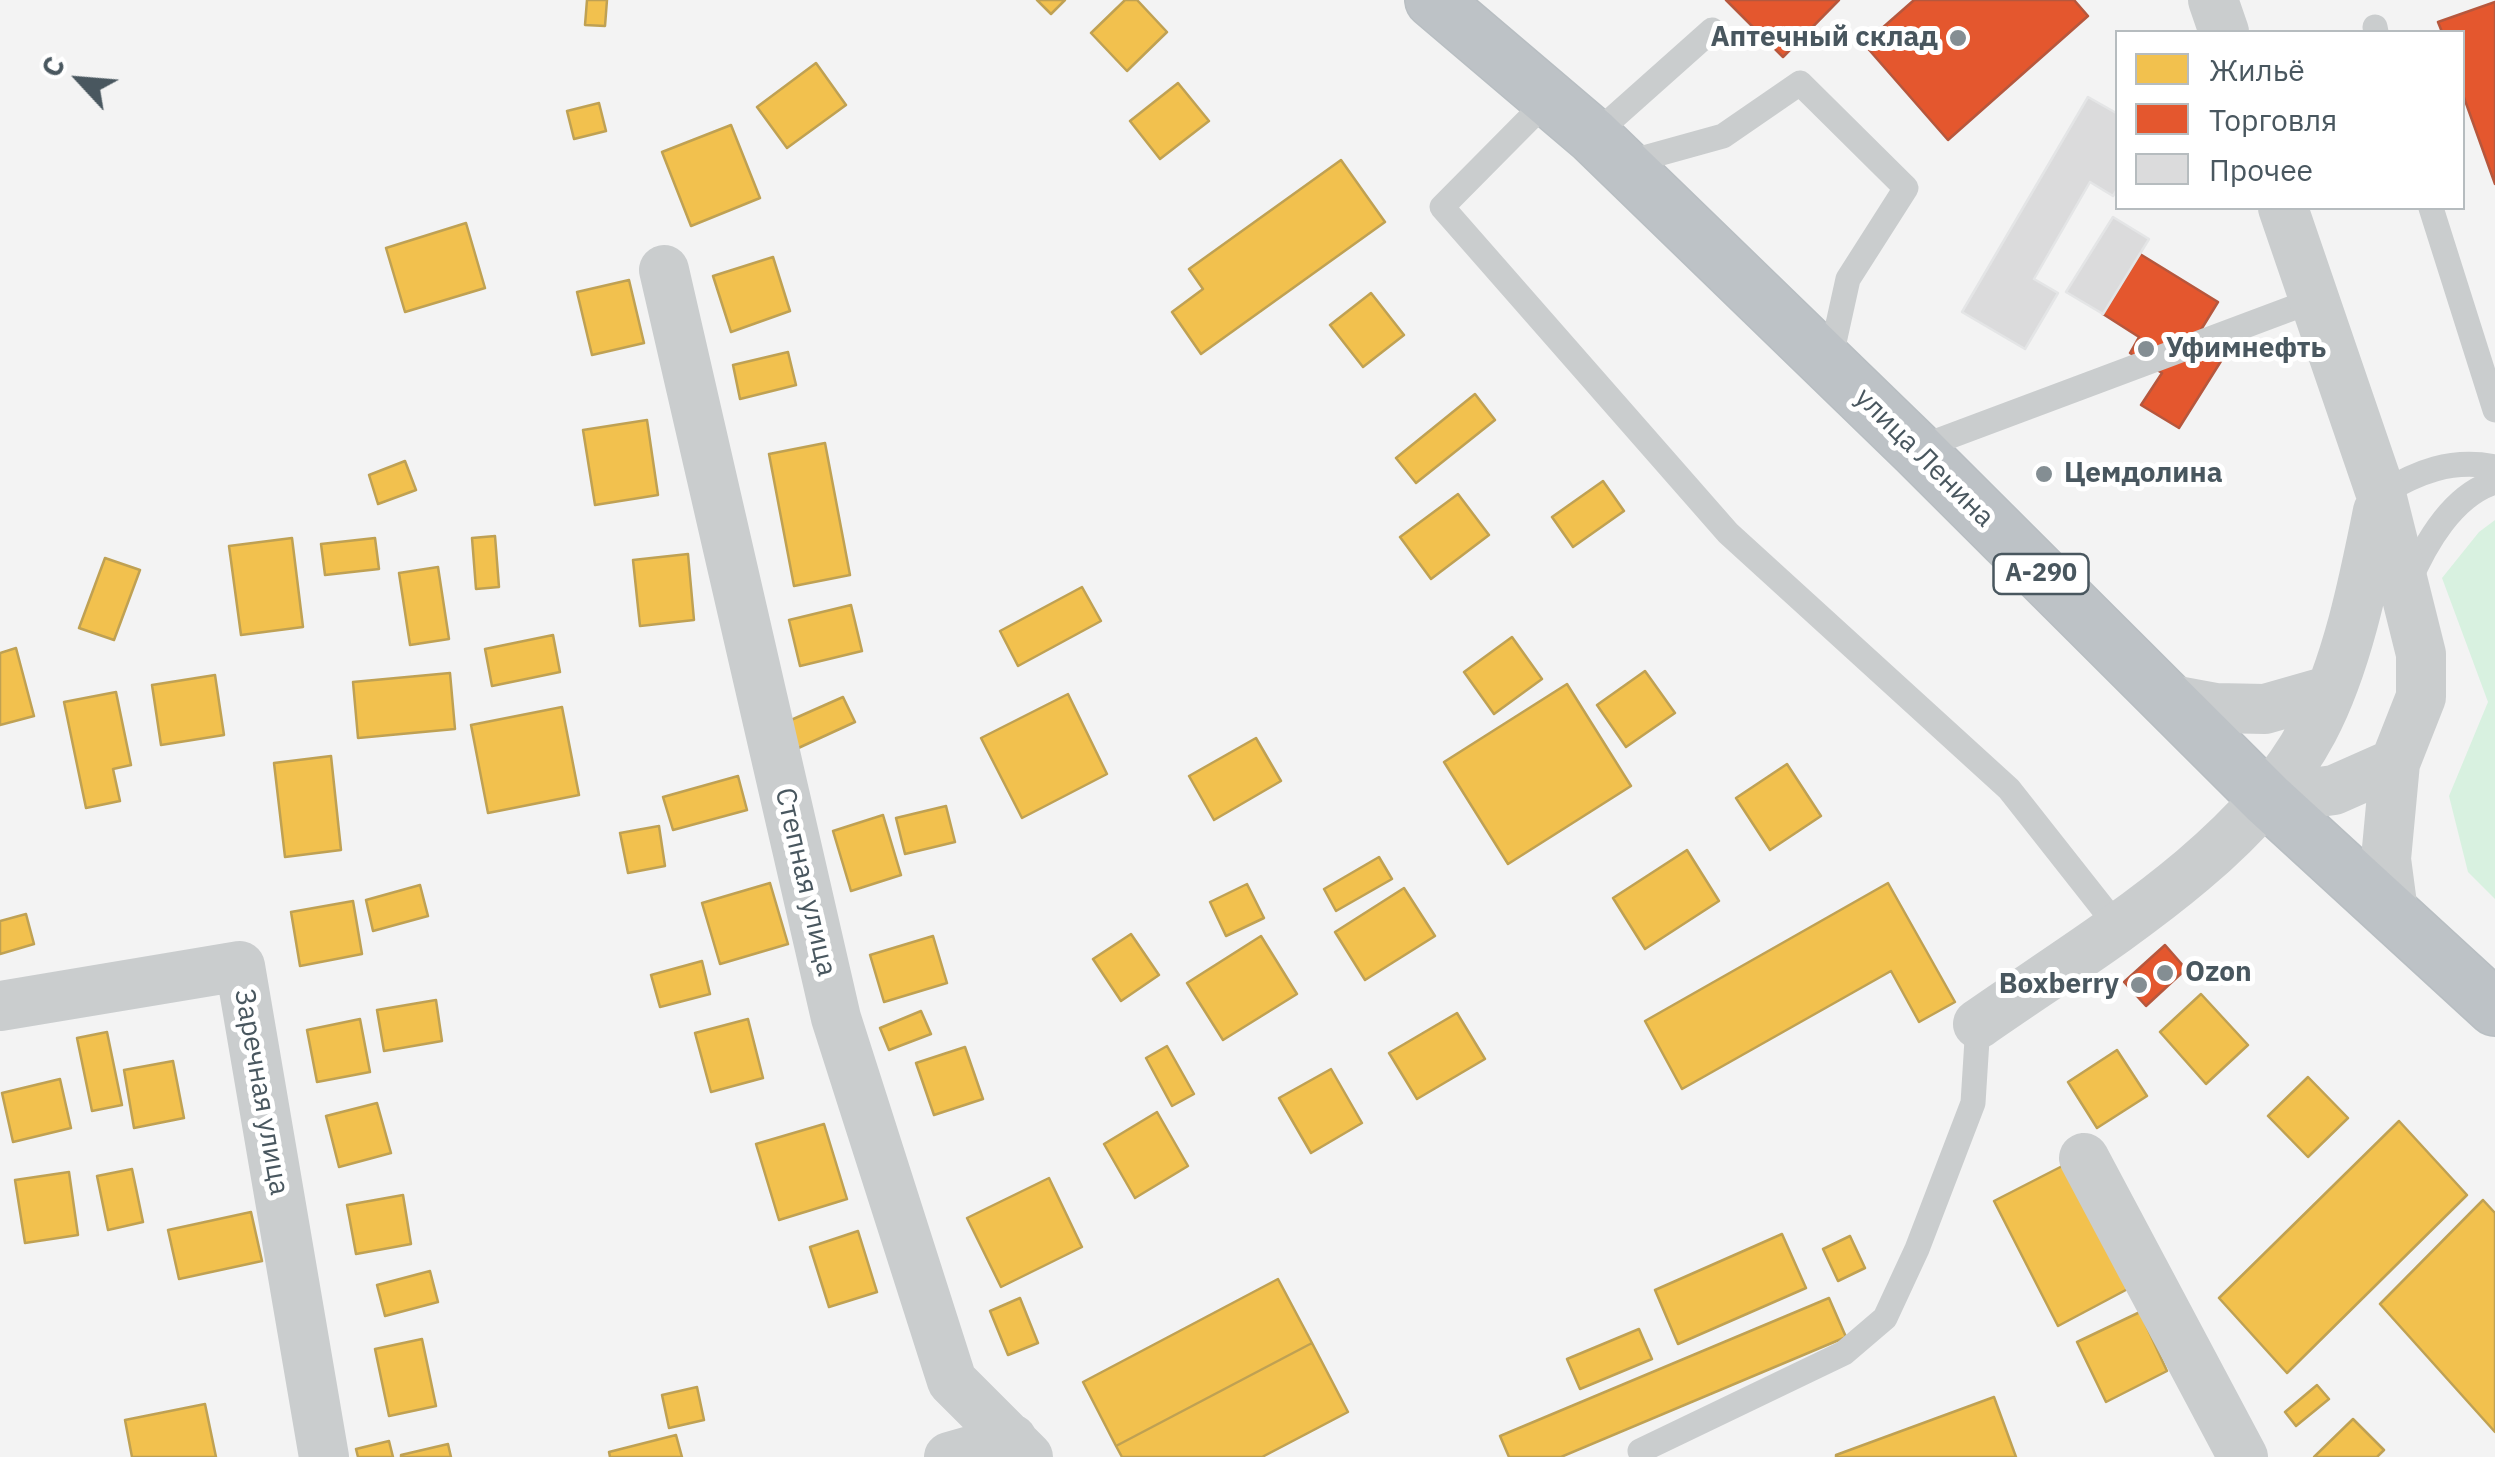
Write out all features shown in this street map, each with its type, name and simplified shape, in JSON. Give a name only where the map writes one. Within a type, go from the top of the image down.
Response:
[{"type":"highway","name":"улица Ленина","points":[[1432,0],[1607,150],[1916,449],[2267,799],[2495,1008]]},
{"type":"street","points":[[2213,0],[2223,30]]},
{"type":"street","points":[[2284,210],[2381,494],[2420,654],[2420,697],[2395,762],[2386,859],[2392,912]]},
{"type":"street","name":"Степная улица","points":[[664,270],[836,1018],[952,1381],[1020,1448]]},
{"type":"street","points":[[1978,1024],[2179,882],[2267,799],[2314,729],[2362,590],[2381,494]]},
{"type":"street","points":[[2167,699],[2216,708],[2265,709],[2328,691]]},
{"type":"street","points":[[2267,799],[2334,790],[2395,762]]},
{"type":"street","name":"Заречная улица","points":[[0,1006],[240,966],[324,1457]]},
{"type":"street","points":[[2084,1158],[2244,1457]]},
{"type":"street","points":[[949,1457],[1020,1448]]},
{"type":"lane","points":[[1607,150],[1712,30]]},
{"type":"lane","points":[[1607,150],[1724,136],[1800,82],[1906,188],[1848,279],[1829,365]]},
{"type":"lane","points":[[1549,99],[1442,206],[1728,533],[2009,790],[2117,926]]},
{"type":"lane","points":[[2433,210],[2495,410]]},
{"type":"lane","points":[[1916,449],[2314,300]]},
{"type":"lane","points":[[2381,494],[2412,474],[2483,465],[2495,452]]},
{"type":"lane","points":[[2405,592],[2423,549],[2455,509],[2495,482]]},
{"type":"lane","points":[[1640,1451],[1844,1353],[1885,1318],[1917,1249],[1972,1103],[1978,1024]]},
{"type":"green space","points":[[2495,520],[2495,899],[2468,872],[2449,796],[2488,702],[2442,578],[2479,532]]},
{"type":"building: Жильё","points":[[587,0],[607,0],[605,26],[585,25]]},
{"type":"building: Жильё","points":[[1037,0],[1065,0],[1051,14]]},
{"type":"building: Жильё","points":[[1125,0],[1137,0],[1167,32],[1127,71],[1091,33]]},
{"type":"building: Жильё","points":[[816,63],[846,105],[787,148],[757,107]]},
{"type":"building: Жильё","points":[[1178,83],[1209,121],[1160,159],[1130,121]]},
{"type":"building: Жильё","points":[[599,103],[606,131],[574,139],[567,111]]},
{"type":"building: Жильё","points":[[731,125],[760,198],[691,226],[662,152]]},
{"type":"building: Жильё","points":[[1341,160],[1385,222],[1201,354],[1172,312],[1203,289],[1189,269]]},
{"type":"building: Жильё","points":[[466,223],[485,288],[405,312],[386,248]]},
{"type":"building: Жильё","points":[[773,257],[790,311],[731,332],[713,276]]},
{"type":"building: Жильё","points":[[629,280],[644,343],[592,355],[577,292]]},
{"type":"building: Жильё","points":[[1371,293],[1404,335],[1363,367],[1330,325]]},
{"type":"building: Жильё","points":[[788,352],[796,385],[740,399],[733,365]]},
{"type":"building: Жильё","points":[[1475,394],[1495,420],[1416,483],[1396,458]]},
{"type":"building: Жильё","points":[[647,420],[658,495],[595,505],[583,430]]},
{"type":"building: Жильё","points":[[825,443],[850,575],[794,586],[769,454]]},
{"type":"building: Жильё","points":[[405,461],[416,490],[378,504],[369,475]]},
{"type":"building: Жильё","points":[[1603,481],[1624,511],[1573,547],[1552,517]]},
{"type":"building: Жильё","points":[[1458,494],[1489,535],[1431,579],[1400,537]]},
{"type":"building: Жильё","points":[[495,536],[499,587],[476,589],[472,538]]},
{"type":"building: Жильё","points":[[292,538],[303,627],[241,635],[229,546]]},
{"type":"building: Жильё","points":[[375,538],[379,569],[325,575],[321,544]]},
{"type":"building: Жильё","points":[[688,554],[694,620],[640,626],[633,560]]},
{"type":"building: Жильё","points":[[105,558],[140,570],[114,640],[79,628]]},
{"type":"building: Жильё","points":[[438,567],[449,639],[410,645],[399,573]]},
{"type":"building: Жильё","points":[[1082,587],[1101,621],[1018,666],[1000,631]]},
{"type":"building: Жильё","points":[[851,605],[862,651],[800,666],[789,620]]},
{"type":"building: Жильё","points":[[553,635],[560,672],[492,686],[485,649]]},
{"type":"building: Жильё","points":[[1512,637],[1542,679],[1494,714],[1464,672]]},
{"type":"building: Жильё","points":[[16,648],[34,716],[0,725],[0,653]]},
{"type":"building: Жильё","points":[[1645,671],[1675,713],[1626,747],[1597,705]]},
{"type":"building: Жильё","points":[[450,673],[455,729],[358,738],[353,682]]},
{"type":"building: Жильё","points":[[215,675],[224,735],[161,745],[152,685]]},
{"type":"building: Жильё","points":[[1567,684],[1631,786],[1508,864],[1444,762]]},
{"type":"building: Жильё","points":[[116,692],[131,765],[113,769],[120,801],[86,808],[64,702]]},
{"type":"building: Жильё","points":[[1068,694],[1107,774],[1022,818],[981,738]]},
{"type":"building: Жильё","points":[[843,697],[855,722],[794,750],[782,724]]},
{"type":"building: Жильё","points":[[562,707],[579,795],[488,813],[471,725]]},
{"type":"building: Жильё","points":[[1256,738],[1281,781],[1214,820],[1189,776]]},
{"type":"building: Жильё","points":[[331,756],[341,850],[285,857],[274,763]]},
{"type":"building: Жильё","points":[[1787,764],[1821,816],[1770,850],[1736,798]]},
{"type":"building: Жильё","points":[[738,776],[747,810],[673,830],[663,797]]},
{"type":"building: Жильё","points":[[946,806],[955,842],[905,854],[896,818]]},
{"type":"building: Жильё","points":[[883,815],[901,875],[851,891],[833,831]]},
{"type":"building: Жильё","points":[[659,826],[665,866],[628,873],[620,833]]},
{"type":"building: Жильё","points":[[1687,850],[1719,901],[1645,949],[1613,898]]},
{"type":"building: Жильё","points":[[1379,857],[1392,879],[1336,911],[1324,889]]},
{"type":"building: Жильё","points":[[770,883],[788,944],[720,964],[702,903]]},
{"type":"building: Жильё","points":[[1888,883],[1955,1002],[1919,1022],[1891,971],[1682,1089],[1645,1021]]},
{"type":"building: Жильё","points":[[1247,884],[1264,918],[1226,936],[1210,902]]},
{"type":"building: Жильё","points":[[420,885],[428,916],[373,931],[366,900]]},
{"type":"building: Жильё","points":[[1404,888],[1435,936],[1365,980],[1335,932]]},
{"type":"building: Жильё","points":[[353,901],[362,954],[300,966],[291,912]]},
{"type":"building: Жильё","points":[[26,914],[34,944],[0,954],[0,921]]},
{"type":"building: Жильё","points":[[1131,934],[1159,975],[1121,1001],[1093,959]]},
{"type":"building: Жильё","points":[[933,936],[947,983],[884,1002],[870,955]]},
{"type":"building: Жильё","points":[[1261,936],[1297,994],[1223,1040],[1187,983]]},
{"type":"building: Жильё","points":[[702,961],[710,994],[660,1007],[651,975]]},
{"type":"building: Жильё","points":[[2201,994],[2248,1045],[2206,1084],[2160,1032]]},
{"type":"building: Жильё","points":[[436,1000],[442,1041],[384,1051],[377,1010]]},
{"type":"building: Жильё","points":[[921,1011],[931,1034],[889,1050],[880,1028]]},
{"type":"building: Жильё","points":[[1457,1013],[1485,1059],[1417,1099],[1389,1053]]},
{"type":"building: Жильё","points":[[360,1019],[370,1072],[317,1082],[307,1030]]},
{"type":"building: Жильё","points":[[748,1019],[763,1078],[711,1092],[695,1033]]},
{"type":"building: Жильё","points":[[107,1032],[122,1105],[92,1111],[77,1038]]},
{"type":"building: Жильё","points":[[1167,1046],[1194,1094],[1172,1106],[1146,1058]]},
{"type":"building: Жильё","points":[[965,1047],[983,1099],[934,1115],[916,1063]]},
{"type":"building: Жильё","points":[[2117,1050],[2147,1096],[2097,1128],[2068,1082]]},
{"type":"building: Жильё","points":[[173,1061],[184,1118],[134,1128],[124,1070]]},
{"type":"building: Жильё","points":[[1331,1069],[1362,1123],[1311,1153],[1279,1098]]},
{"type":"building: Жильё","points":[[2308,1077],[2348,1118],[2308,1157],[2268,1116]]},
{"type":"building: Жильё","points":[[60,1079],[71,1128],[13,1142],[2,1093]]},
{"type":"building: Жильё","points":[[377,1103],[391,1153],[339,1167],[326,1116]]},
{"type":"building: Жильё","points":[[1157,1112],[1188,1166],[1135,1198],[1104,1144]]},
{"type":"building: Жильё","points":[[2399,1121],[2467,1195],[2287,1373],[2219,1298]]},
{"type":"building: Жильё","points":[[824,1124],[847,1199],[779,1220],[756,1144]]},
{"type":"building: Жильё","points":[[2076,1159],[2139,1283],[2058,1326],[1994,1201]]},
{"type":"building: Жильё","points":[[132,1169],[143,1222],[108,1230],[97,1176]]},
{"type":"building: Жильё","points":[[69,1172],[78,1235],[25,1243],[15,1180]]},
{"type":"building: Жильё","points":[[1049,1178],[1082,1247],[1001,1287],[967,1218]]},
{"type":"building: Жильё","points":[[403,1195],[411,1244],[356,1254],[347,1205]]},
{"type":"building: Жильё","points":[[2483,1200],[2495,1213],[2495,1432],[2380,1304]]},
{"type":"building: Жильё","points":[[251,1212],[262,1261],[179,1279],[168,1230]]},
{"type":"building: Жильё","points":[[858,1231],[877,1292],[829,1307],[810,1247]]},
{"type":"building: Жильё","points":[[1782,1234],[1806,1288],[1678,1344],[1655,1290]]},
{"type":"building: Жильё","points":[[1850,1236],[1865,1268],[1838,1281],[1823,1249]]},
{"type":"building: Жильё","points":[[430,1271],[438,1302],[385,1316],[377,1285]]},
{"type":"building: Жильё","points":[[1278,1279],[1312,1343],[1116,1446],[1083,1382]]},
{"type":"building: Жильё","points":[[1020,1298],[1038,1343],[1008,1355],[990,1311]]},
{"type":"building: Жильё","points":[[1829,1298],[1846,1337],[1561,1457],[1509,1457],[1500,1436]]},
{"type":"building: Жильё","points":[[2140,1312],[2167,1371],[2106,1402],[2077,1342]]},
{"type":"building: Жильё","points":[[1639,1329],[1652,1359],[1580,1389],[1567,1359]]},
{"type":"building: Жильё","points":[[422,1339],[436,1406],[389,1416],[375,1349]]},
{"type":"building: Жильё","points":[[1312,1343],[1348,1412],[1262,1457],[1122,1457],[1116,1446]]},
{"type":"building: Жильё","points":[[2317,1385],[2329,1399],[2296,1426],[2285,1412]]},
{"type":"building: Жильё","points":[[697,1387],[704,1420],[669,1428],[662,1395]]},
{"type":"building: Жильё","points":[[1994,1397],[2016,1457],[1836,1457],[1836,1455]]},
{"type":"building: Жильё","points":[[205,1404],[216,1457],[132,1457],[125,1420]]},
{"type":"building: Жильё","points":[[2353,1419],[2384,1450],[2377,1457],[2314,1457]]},
{"type":"building: Жильё","points":[[676,1435],[682,1457],[610,1457],[609,1452]]},
{"type":"building: Жильё","points":[[389,1441],[393,1457],[358,1457],[356,1449]]},
{"type":"building: Жильё","points":[[448,1444],[451,1457],[401,1457],[401,1455]]},
{"type":"building: Торговля","points":[[1726,0],[1839,0],[1783,57]]},
{"type":"building: Торговля","points":[[1914,0],[2074,0],[2088,16],[1948,140],[1864,44]]},
{"type":"building: Торговля","points":[[2495,2],[2495,184],[2465,100],[2465,30],[2441,30],[2438,22]]},
{"type":"building: Торговля","points":[[2140,254],[2218,302],[2199,333],[2228,350],[2179,428],[2141,405],[2162,373],[2130,353],[2139,337],[2103,314]]},
{"type":"building: Торговля","points":[[2165,945],[2186,969],[2146,1006],[2124,982]]},
{"type":"building: Прочее","points":[[2088,97],[2115,112],[2115,193],[2113,196],[2090,182],[2034,279],[2058,293],[2025,349],[1962,312]]},
{"type":"building: Прочее","points":[[2113,217],[2149,239],[2103,314],[2066,292]]},
{"type":"place","name":"Аптечный склад","points":[[1958,38]]},
{"type":"place","name":"Уфимнефть","points":[[2146,349]]},
{"type":"place","name":"Цемдолина","points":[[2044,474]]},
{"type":"place","name":"Ozon","points":[[2165,973]]},
{"type":"place","name":"Boxberry","points":[[2139,985]]}]
